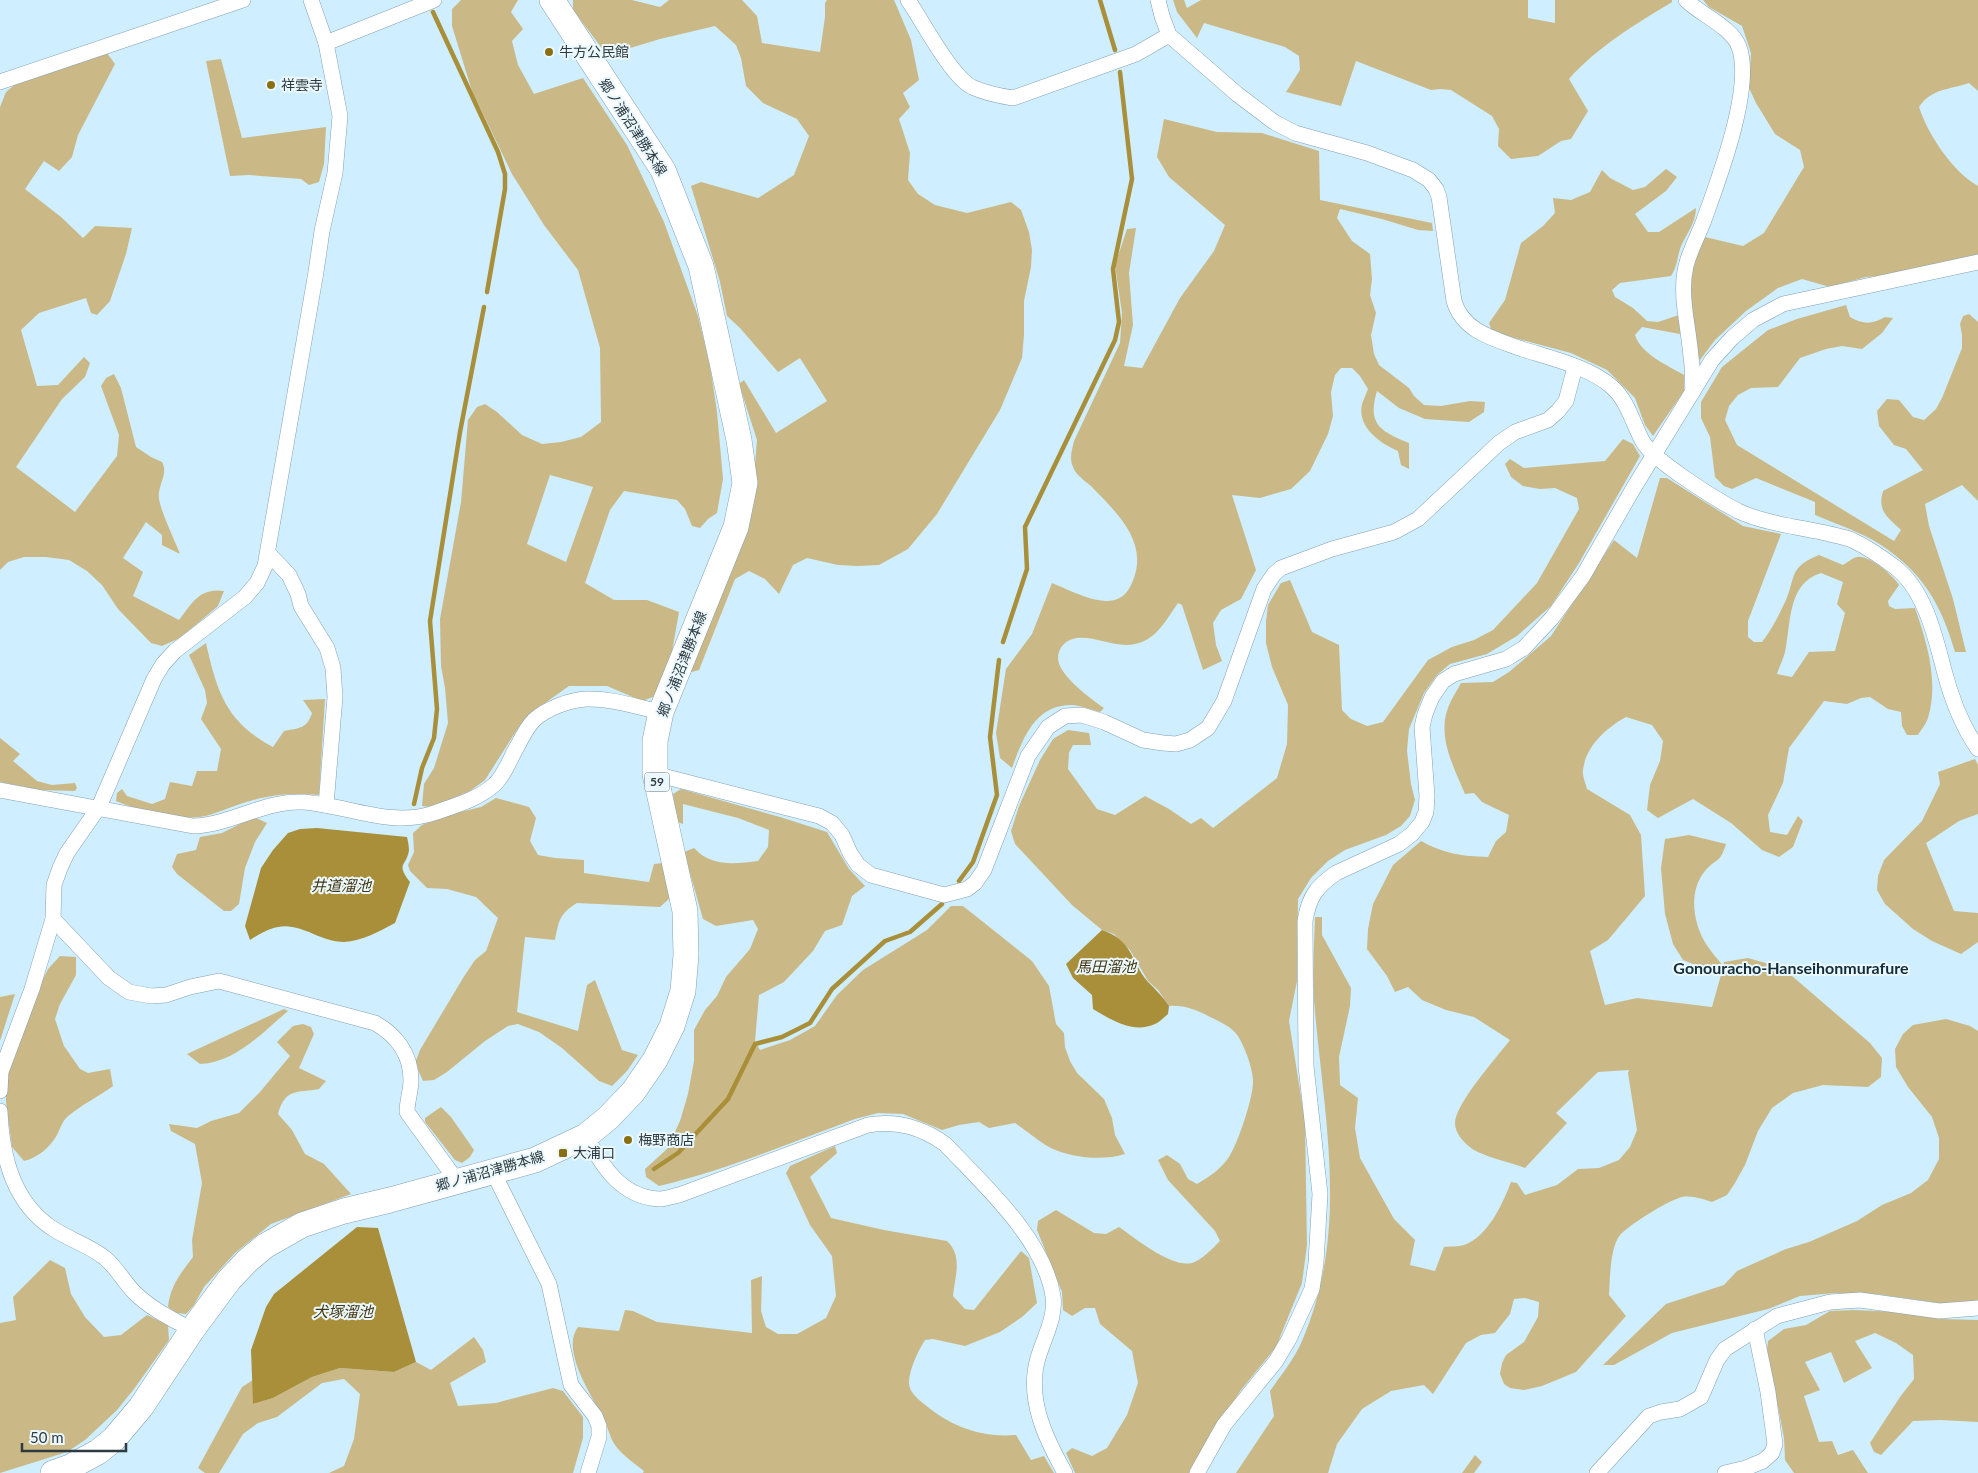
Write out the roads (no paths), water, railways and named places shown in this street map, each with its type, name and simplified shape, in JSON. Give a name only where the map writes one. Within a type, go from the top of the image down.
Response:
[{"type":"main road","name":"郷ノ浦沼津勝本線","points":[[52,1473],[70,1468],[98,1452],[114,1439],[142,1407],[192,1330],[229,1280],[265,1246],[282,1235],[302,1226],[344,1211],[535,1160],[586,1136],[608,1118],[633,1092],[655,1060],[672,1026],[683,991],[686,955],[685,911],[655,774],[656,741],[661,712],[736,527],[745,483],[730,398],[700,266],[682,215],[663,170],[552,0]]},
{"type":"street","points":[[0,82],[198,7],[243,0]]},
{"type":"street","points":[[0,1091],[1,1072],[32,989],[53,920],[54,885],[60,868],[67,853],[99,808],[154,679],[163,664],[175,651],[245,597],[257,583],[265,566],[337,152],[340,116],[326,43],[311,0]]},
{"type":"street","points":[[326,43],[434,0]]},
{"type":"street","points":[[908,0],[948,64],[971,86],[995,95],[1013,98],[1136,54],[1170,35]]},
{"type":"street","points":[[1158,0],[1170,35],[1237,94],[1274,122],[1295,133],[1367,153],[1413,170],[1428,180],[1436,189],[1439,197],[1454,301],[1458,314],[1470,326],[1487,336],[1594,374],[1612,387],[1624,401],[1644,444],[1654,454],[1711,496],[1740,512],[1780,524],[1810,529],[1850,540],[1898,569],[1918,594],[1937,641],[1944,671],[1958,710],[1978,749]]},
{"type":"street","points":[[1686,0],[1734,38],[1740,47],[1742,79],[1740,102],[1730,144],[1704,221],[1692,250],[1684,282],[1692,358],[1693,392]]},
{"type":"street","points":[[1197,1473],[1224,1425],[1276,1362],[1312,1289],[1316,1263],[1320,1194],[1306,1066],[1304,921],[1311,897],[1320,886],[1336,873],[1399,844],[1412,834],[1422,822],[1426,812],[1427,796],[1422,727],[1432,697],[1443,681],[1454,674],[1506,659],[1524,648],[1552,618],[1583,576],[1654,454],[1712,360],[1732,338],[1753,320],[1783,304],[1978,262]]},
{"type":"street","points":[[655,774],[819,816],[832,823],[842,835],[858,865],[871,875],[944,895],[967,889],[975,883],[984,870],[1028,756],[1048,727],[1065,716],[1082,715],[1104,722],[1143,740],[1176,744],[1198,736],[1208,728],[1224,701],[1264,589],[1274,574],[1281,568],[1332,549],[1394,532],[1418,519],[1498,443],[1515,432],[1548,420],[1558,411],[1566,401],[1576,367]]},
{"type":"street","points":[[268,553],[289,575],[298,594],[301,606],[327,648],[332,668],[335,697],[326,805]]},
{"type":"street","points":[[0,790],[193,826],[218,823],[278,804],[302,802],[394,818],[431,814],[483,794],[496,783],[505,771],[518,745],[534,720],[553,708],[586,699],[603,700],[661,712]]},
{"type":"street","points":[[53,920],[109,978],[129,992],[151,996],[219,981],[375,1023],[385,1029],[401,1046],[409,1066],[411,1081],[407,1112],[457,1181]]},
{"type":"street","points":[[0,1111],[4,1150],[9,1169],[22,1199],[32,1211],[56,1231],[113,1265],[135,1293],[146,1303],[192,1330]]},
{"type":"street","points":[[586,1136],[612,1177],[629,1190],[660,1199],[679,1195],[868,1125],[885,1123],[906,1125],[935,1137],[945,1144],[1011,1216],[1036,1249],[1045,1268],[1052,1290],[1053,1311],[1038,1359],[1035,1390],[1043,1428],[1050,1446],[1065,1473]]},
{"type":"street","points":[[492,1172],[550,1284],[571,1385],[595,1416],[599,1426],[599,1437],[588,1473]]},
{"type":"street","points":[[1597,1473],[1649,1416],[1680,1409],[1701,1397],[1717,1360],[1725,1349],[1777,1316],[1830,1302],[1860,1300],[1939,1311],[1978,1308]]},
{"type":"street","points":[[1725,1473],[1746,1468],[1763,1461],[1772,1453],[1775,1444],[1768,1392],[1755,1329]]},
{"type":"water","name":"井道溜池","points":[[317,828],[407,837],[409,850],[403,865],[403,871],[410,882],[395,923],[371,935],[344,942],[334,941],[284,926],[268,930],[250,940],[245,926],[261,868],[288,833],[300,829]]},
{"type":"water","name":"馬田溜池","points":[[1102,930],[1120,940],[1126,946],[1142,974],[1169,1006],[1168,1014],[1157,1023],[1147,1027],[1131,1027],[1107,1017],[1093,1009],[1092,995],[1073,978],[1066,964]]},
{"type":"water","name":"犬塚溜池","points":[[357,1227],[378,1228],[416,1362],[394,1372],[340,1368],[312,1377],[273,1398],[253,1404],[251,1350],[266,1307],[274,1294]]},
{"type":"waterway","points":[[1100,0],[1115,50]]},
{"type":"waterway","points":[[433,12],[498,152],[505,174],[505,189],[487,292]]},
{"type":"waterway","points":[[1003,642],[1027,569],[1025,527],[1115,340],[1119,322],[1113,269],[1132,179],[1120,72]]},
{"type":"waterway","points":[[414,804],[422,768],[434,738],[437,709],[430,621],[460,432],[484,307]]},
{"type":"waterway","points":[[959,881],[973,862],[997,795],[990,737],[999,660]]},
{"type":"waterway","points":[[654,1169],[678,1153],[728,1099],[755,1044],[782,1037],[810,1023],[832,989],[885,941],[910,932],[942,904]]},
{"type":"place","name":"牛方公民館","points":[[549,52]]},
{"type":"place","name":"祥雲寺","points":[[271,85]]},
{"type":"place","name":"梅野商店","points":[[628,1140]]},
{"type":"place","name":"大浦口","points":[[563,1153]]},
{"type":"district","name":"Gonouracho-Hanseihonmurafure","points":[[1791,968]]}]
